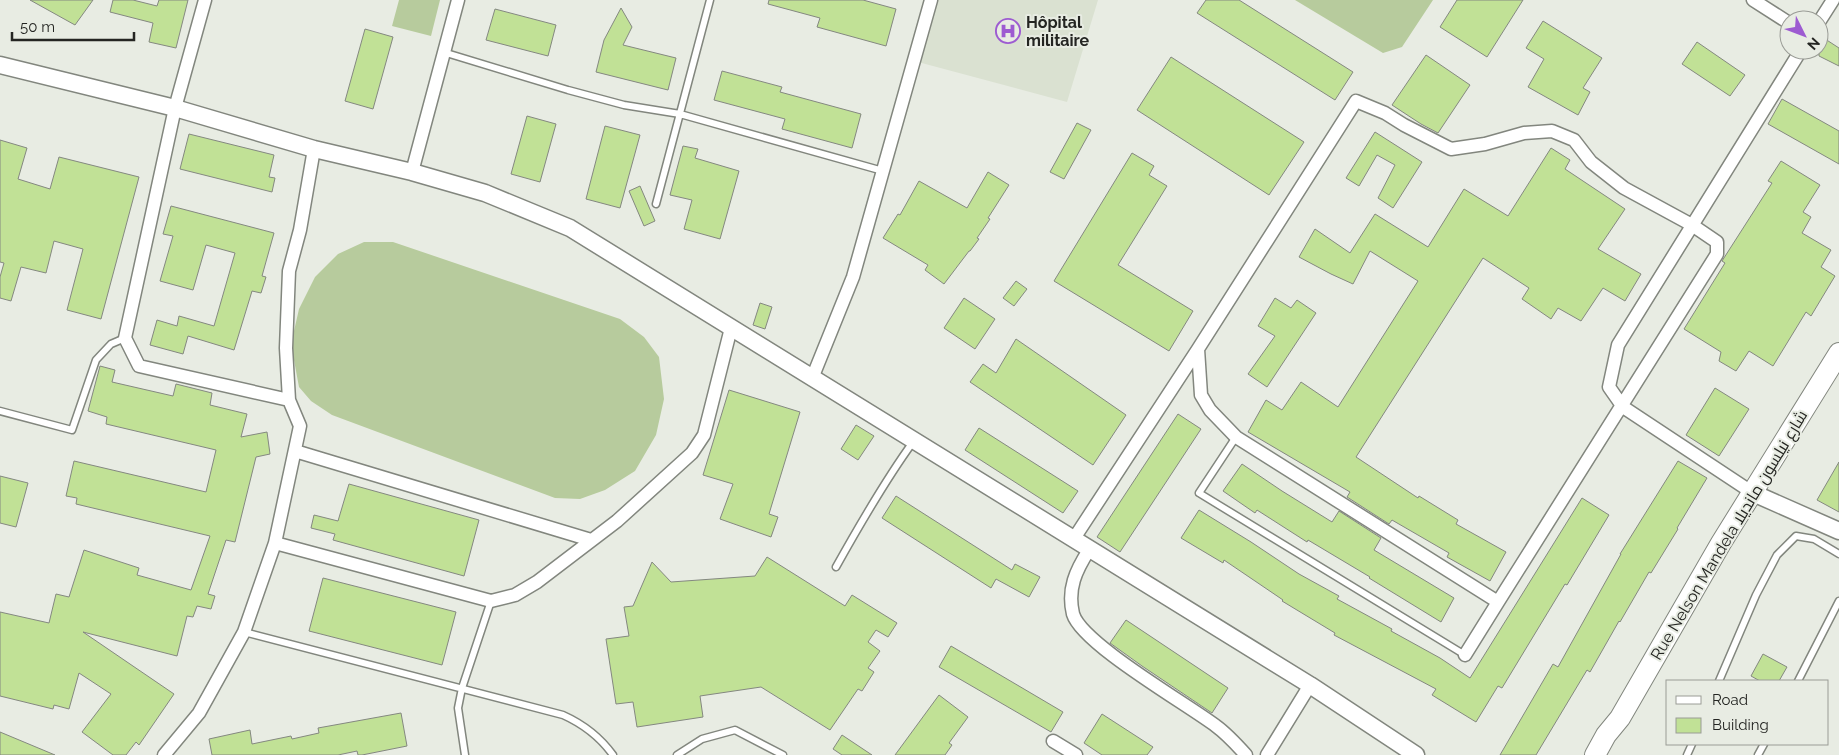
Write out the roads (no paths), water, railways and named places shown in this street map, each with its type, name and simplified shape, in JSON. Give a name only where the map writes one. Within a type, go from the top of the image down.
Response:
[{"type":"main road","name":"Rue Nelson Mandela شارع نيلسون مانديلا","points":[[1595,755],[1606,735],[1620,718],[1693,590],[1839,353]]},
{"type":"main road","name":"Rue Nelson Mandela شارع نيلسون مانديلا","points":[[1608,755],[1619,732],[1620,718]]},
{"type":"street","points":[[205,0],[175,108],[125,338],[139,366],[289,400]]},
{"type":"street","points":[[412,172],[458,0]]},
{"type":"street","points":[[813,376],[853,277],[931,0]]},
{"type":"street","points":[[1753,0],[1779,17]]},
{"type":"street","points":[[1795,60],[1618,345],[1609,388],[1622,407],[1753,493],[1839,531]]},
{"type":"street","points":[[0,65],[175,108],[314,149],[412,172],[485,193],[570,228],[731,328],[813,376],[913,441],[1310,685],[1416,755]]},
{"type":"street","points":[[1073,540],[1198,349],[1356,101],[1385,113],[1404,126],[1451,148],[1485,144],[1524,133],[1552,131],[1574,140],[1591,162],[1624,188],[1692,225],[1717,242],[1717,254],[1464,656]]},
{"type":"street","points":[[164,755],[199,713],[244,632],[275,543],[300,426],[289,400],[286,348],[289,271],[300,230],[314,149]]},
{"type":"street","points":[[275,543],[491,601],[515,595],[537,582],[592,540],[630,509],[692,453],[704,435],[731,328]]},
{"type":"street","points":[[1198,349],[1201,394],[1210,410],[1236,438],[1498,602]]},
{"type":"street","points":[[295,450],[592,540]]},
{"type":"street","points":[[1089,550],[1074,576],[1070,595],[1074,616],[1090,637],[1109,653],[1218,727],[1246,755]]},
{"type":"street","points":[[1267,755],[1310,685]]},
{"type":"street","points":[[1053,741],[1076,755]]},
{"type":"lane","points":[[656,204],[710,0]]},
{"type":"lane","points":[[443,52],[596,97],[680,114],[882,172]]},
{"type":"lane","points":[[0,411],[72,430],[96,360],[111,344],[125,338]]},
{"type":"lane","points":[[1236,438],[1199,493],[1464,656]]},
{"type":"lane","points":[[836,567],[876,496],[913,441]]},
{"type":"lane","points":[[1719,680],[1756,596],[1777,555],[1796,536],[1814,539],[1839,554]]},
{"type":"lane","points":[[464,755],[458,708],[462,688],[491,601]]},
{"type":"lane","points":[[1799,680],[1839,601]]},
{"type":"lane","points":[[244,632],[563,714],[578,722],[598,738],[613,755]]},
{"type":"lane","points":[[677,755],[702,739],[735,730],[783,755]]},
{"type":"place","name":"Hôpital militaire","points":[[1008,31]]}]
